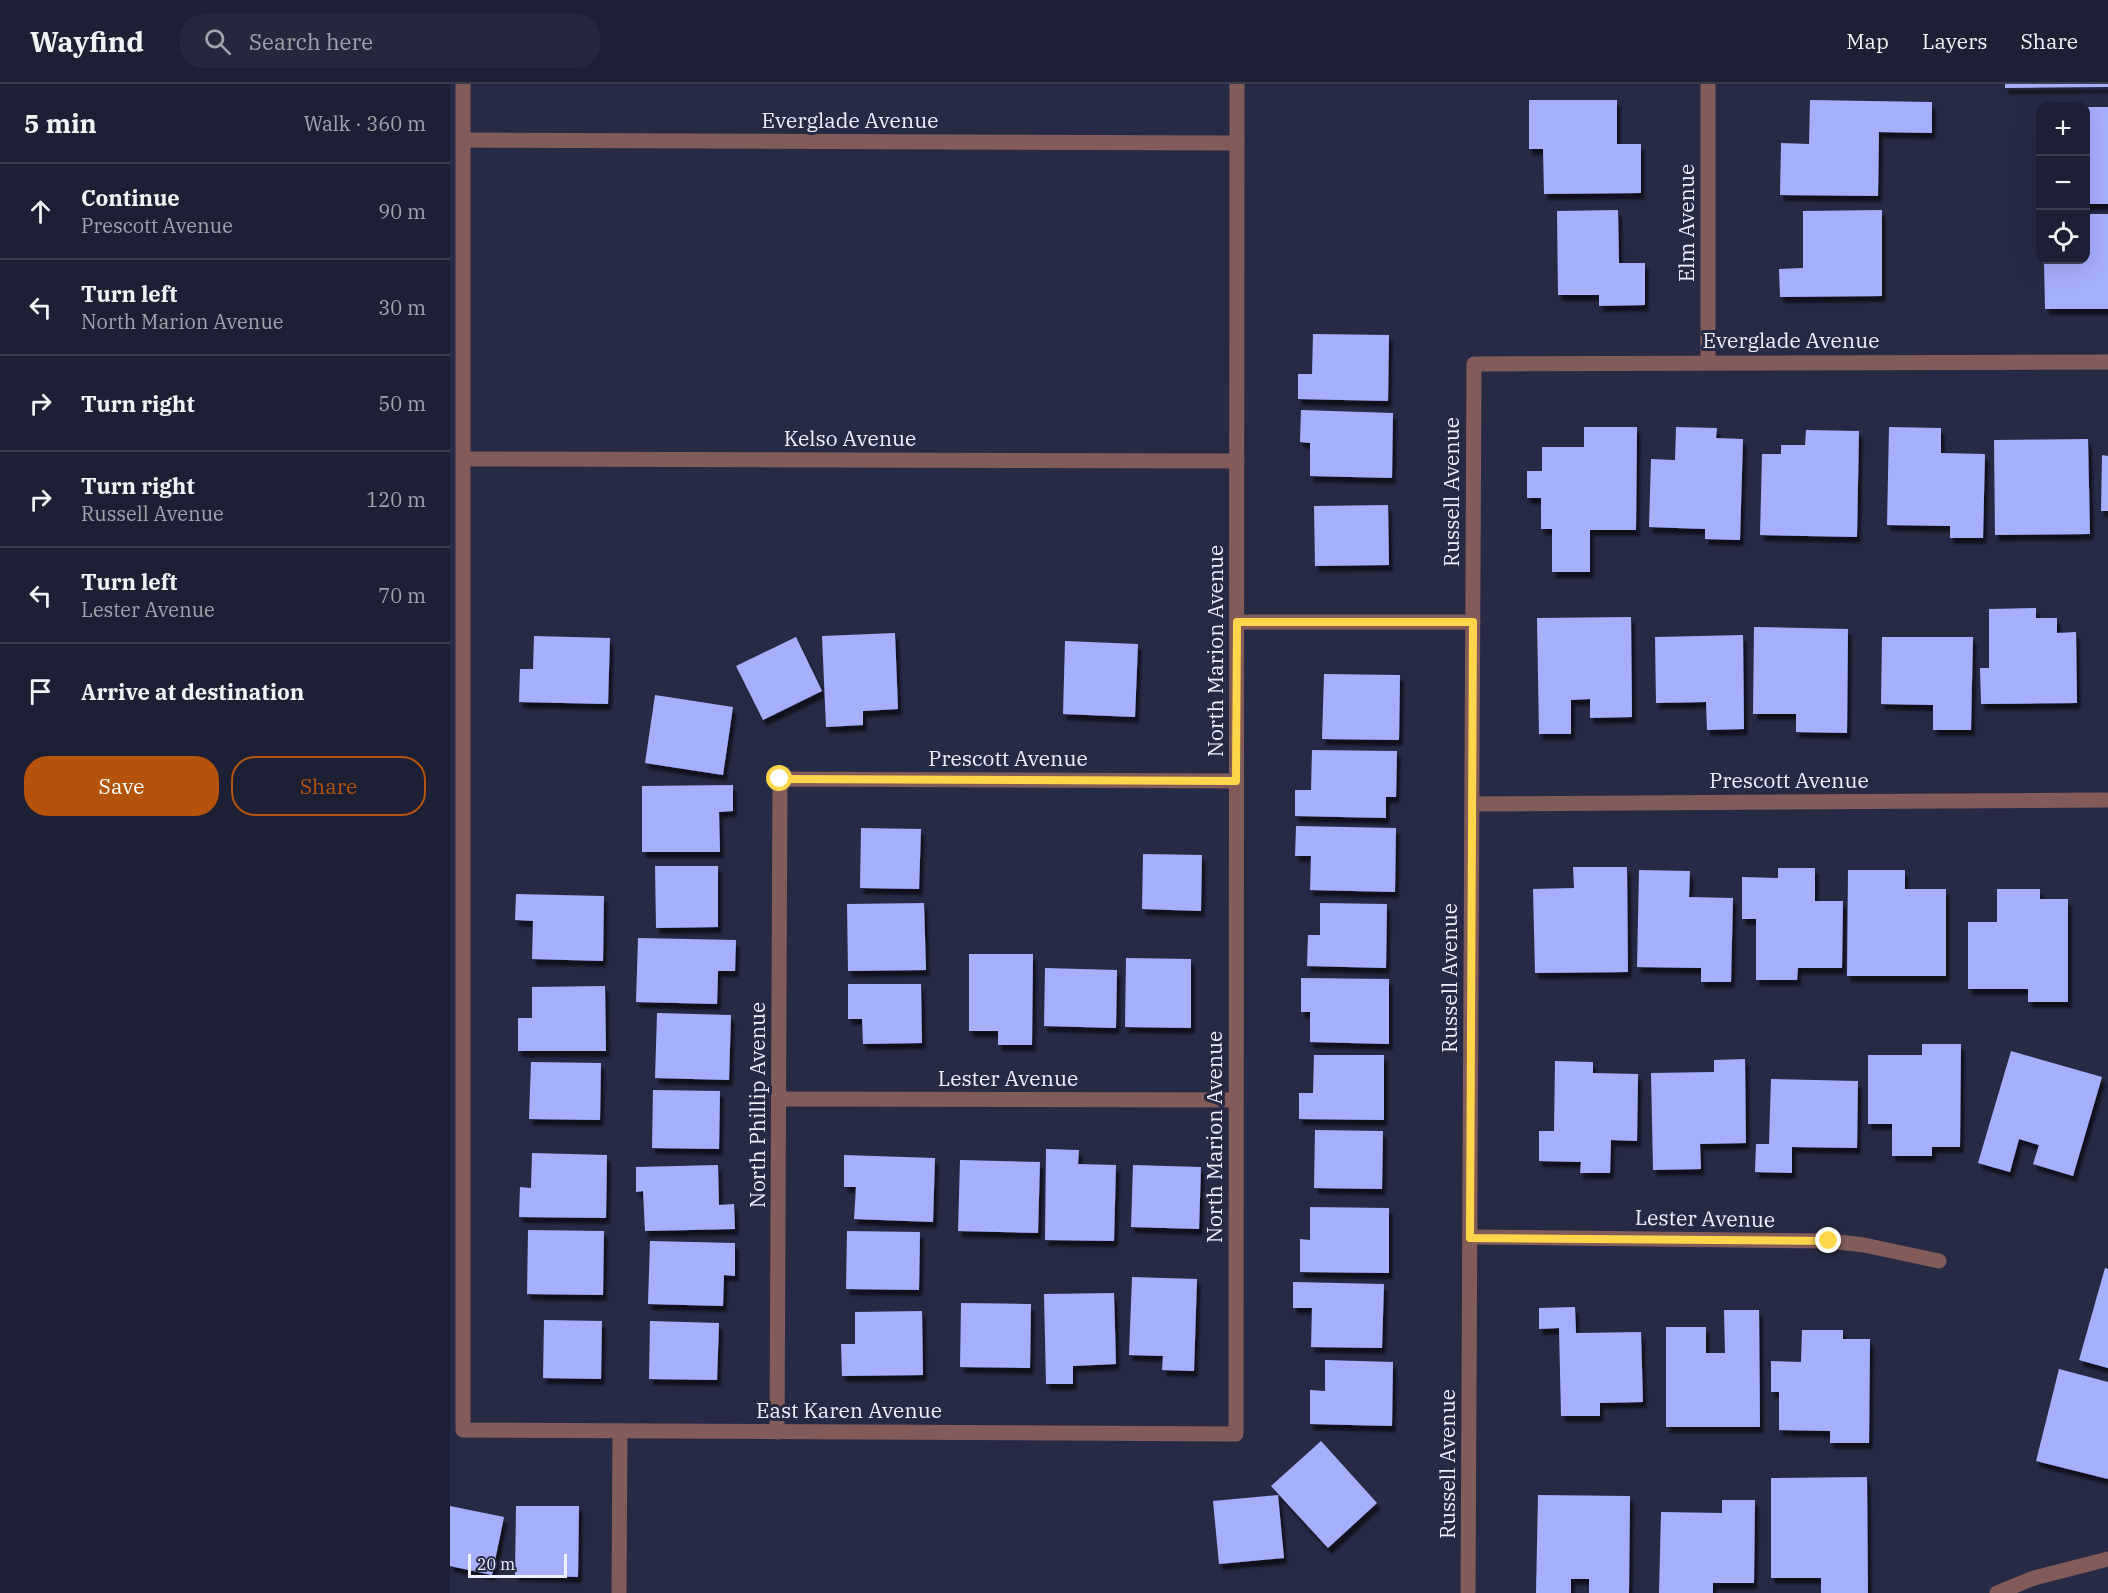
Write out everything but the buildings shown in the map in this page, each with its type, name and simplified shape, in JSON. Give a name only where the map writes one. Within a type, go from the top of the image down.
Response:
[{"type":"street","points":[[456,853],[463,459],[463,84]]},
{"type":"street","name":"North Marion Avenue","points":[[1236,1434],[1237,84]]},
{"type":"street","name":"Elm Avenue","points":[[1708,84],[1708,362]]},
{"type":"street","name":"Everglade Avenue","points":[[463,140],[1237,143]]},
{"type":"street","name":"Everglade Avenue","points":[[1474,364],[2108,362]]},
{"type":"street","name":"Russell Avenue","points":[[1468,1593],[1474,364]]},
{"type":"street","name":"Kelso Avenue","points":[[463,459],[1237,461]]},
{"type":"street","points":[[1237,622],[1473,622]]},
{"type":"street","name":"Prescott Avenue","points":[[780,779],[1236,781]]},
{"type":"street","name":"North Phillip Avenue","points":[[777,1432],[780,779]]},
{"type":"street","name":"Prescott Avenue","points":[[1472,804],[2106,800]]},
{"type":"street","name":"East Karen Avenue","points":[[456,853],[463,1430],[1236,1434]]},
{"type":"street","name":"Lester Avenue","points":[[779,1099],[1236,1100]]},
{"type":"street","name":"Lester Avenue","points":[[1470,1238],[1829,1241],[1864,1245],[1939,1261]]},
{"type":"street","points":[[620,1431],[620,1593]]},
{"type":"street","points":[[1997,1593],[2034,1578],[2108,1559]]},
{"type":"route","points":[[780,779],[1236,781],[1237,622],[1473,622],[1470,1238],[1829,1241]]}]
